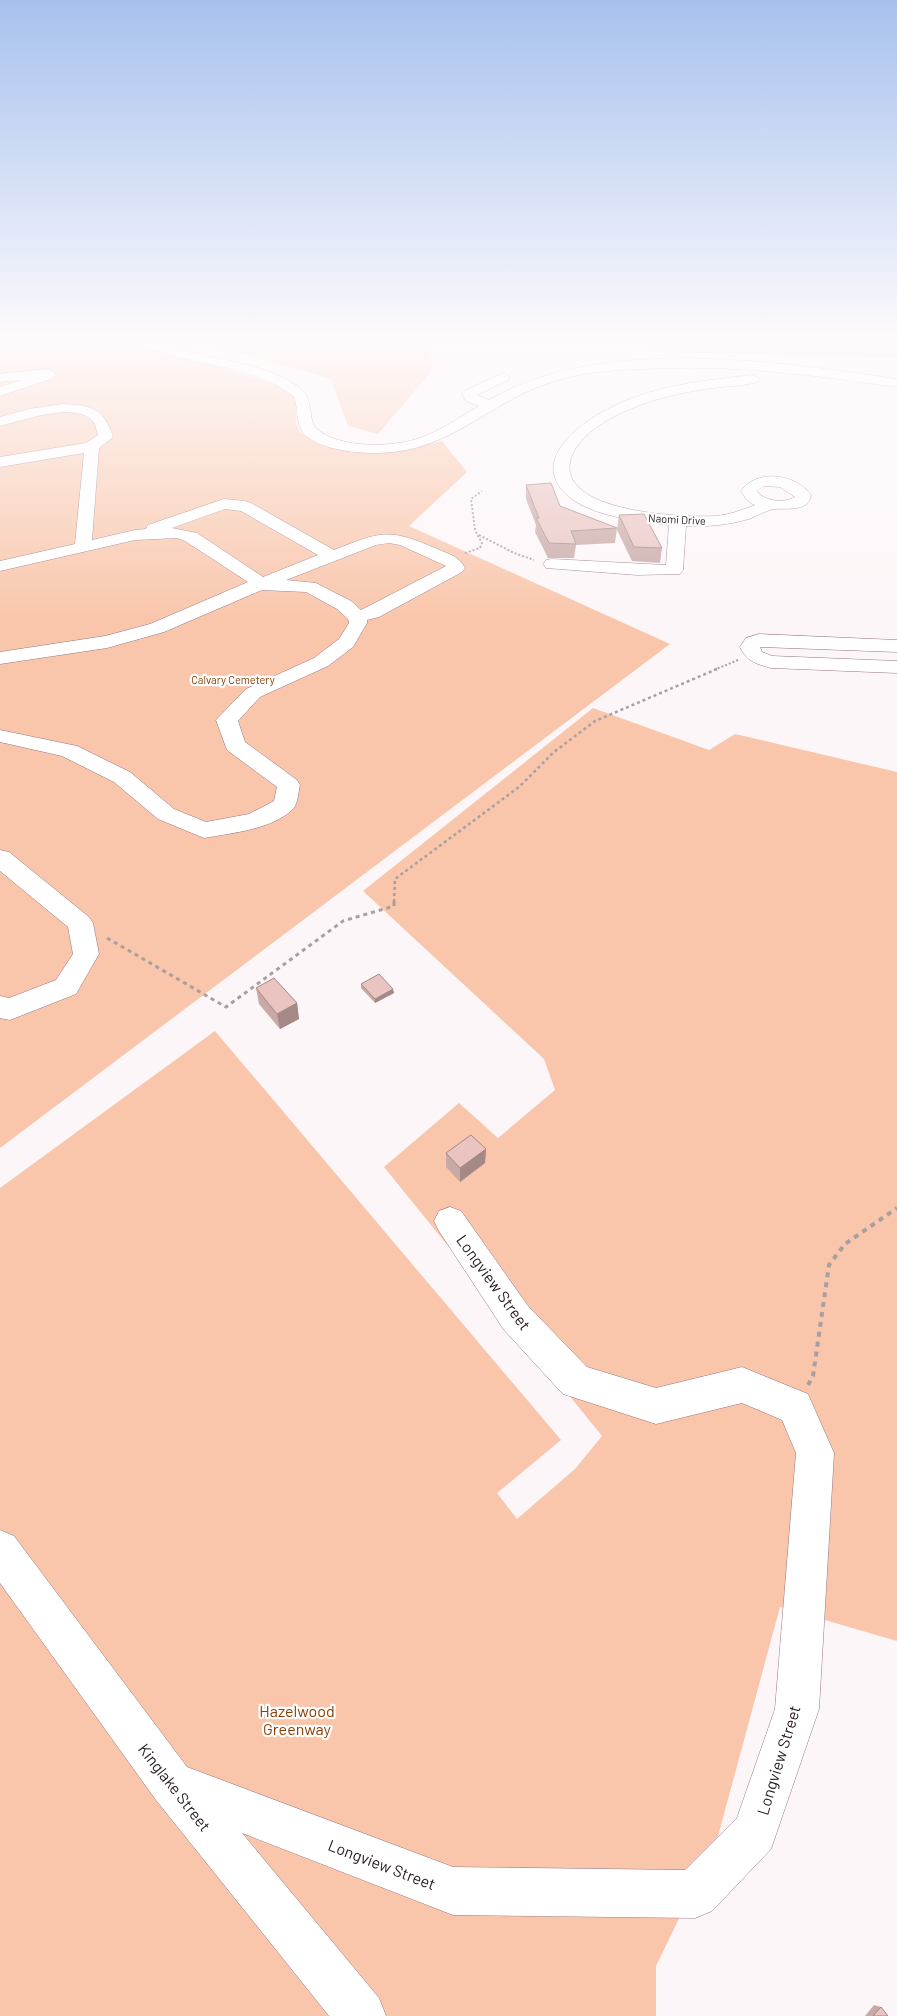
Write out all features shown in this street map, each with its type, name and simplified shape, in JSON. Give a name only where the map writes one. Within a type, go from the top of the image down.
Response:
[{"type":"street","points":[[0,462],[92,446],[106,437],[106,433]]},
{"type":"street","points":[[314,433],[321,439],[341,445],[370,449],[400,447],[428,441],[442,433]]},
{"type":"street","name":"Naomi Drive","points":[[582,433],[568,446],[561,469],[564,482],[578,496],[603,507],[636,516],[678,521],[718,521],[762,509],[769,504]]},
{"type":"street","points":[[83,547],[92,446]]},
{"type":"street","points":[[0,566],[135,536],[224,504],[245,506],[332,556]]},
{"type":"street","points":[[552,564],[638,570],[674,570],[678,521]]},
{"type":"street","points":[[0,736],[69,751],[122,777],[166,814],[204,830],[255,821],[284,805],[289,785],[236,745],[227,720],[253,692],[321,662],[346,643],[358,623],[357,617],[344,605],[310,587],[260,584],[253,577],[191,537],[178,533],[135,536]]},
{"type":"street","points":[[0,658],[107,642],[157,628],[260,584],[372,541],[389,538],[405,541],[453,562],[456,568],[372,613],[357,617]]},
{"type":"street","points":[[304,568],[305,579],[310,587]]},
{"type":"street","points":[[897,646],[759,640],[753,642],[750,647],[753,654],[759,659],[771,662],[897,667]]},
{"type":"street","points":[[0,858],[80,923],[86,954],[66,987],[10,1009],[0,1007]]},
{"type":"street","name":"Longview Street","points":[[172,1784],[453,1891],[695,1894],[755,1833],[797,1709],[815,1453],[795,1407],[742,1385],[656,1406],[576,1382],[516,1318],[450,1221]]},
{"type":"street","name":"Kinglake Street","points":[[0,1550],[172,1784],[361,2016]]},
{"type":"path","points":[[453,562],[455,556],[480,548],[482,543],[475,530],[471,499],[474,495],[482,492]]},
{"type":"path","points":[[478,534],[514,554],[552,564]]},
{"type":"path","points":[[80,923],[226,1007],[343,922],[394,906],[395,879],[519,787],[554,752],[594,720],[753,654]]},
{"type":"path","points":[[795,1407],[813,1376],[829,1265],[845,1244],[897,1208]]},
{"type":"green space","name":"Calvary Cemetery","points":[[0,433],[301,433],[311,440],[328,447],[352,452],[374,453],[398,452],[442,441],[467,472],[409,526],[670,644],[0,1148]]},
{"type":"green space","name":"Hazelwood Greenway","points":[[593,708],[709,750],[735,734],[897,772],[897,1641],[780,1607],[717,1840],[656,1966],[656,2016],[0,2016],[0,1188],[215,1031],[561,1440],[497,1493],[517,1519],[575,1469],[602,1436],[384,1167],[459,1103],[498,1138],[555,1090],[544,1059],[363,891]]},
{"type":"building","points":[[551,483],[560,506],[617,528],[571,531],[576,544],[549,543],[536,518],[539,518],[526,485]]},
{"type":"building","points":[[644,514],[662,548],[634,547],[619,515]]},
{"type":"building","points":[[379,974],[393,989],[375,999],[361,984]]},
{"type":"building","points":[[274,978],[297,1003],[277,1014],[256,988]]},
{"type":"building","points":[[471,1135],[486,1149],[460,1168],[446,1153]]},
{"type":"building","points":[[881,2007],[888,2016],[873,2016]]}]
